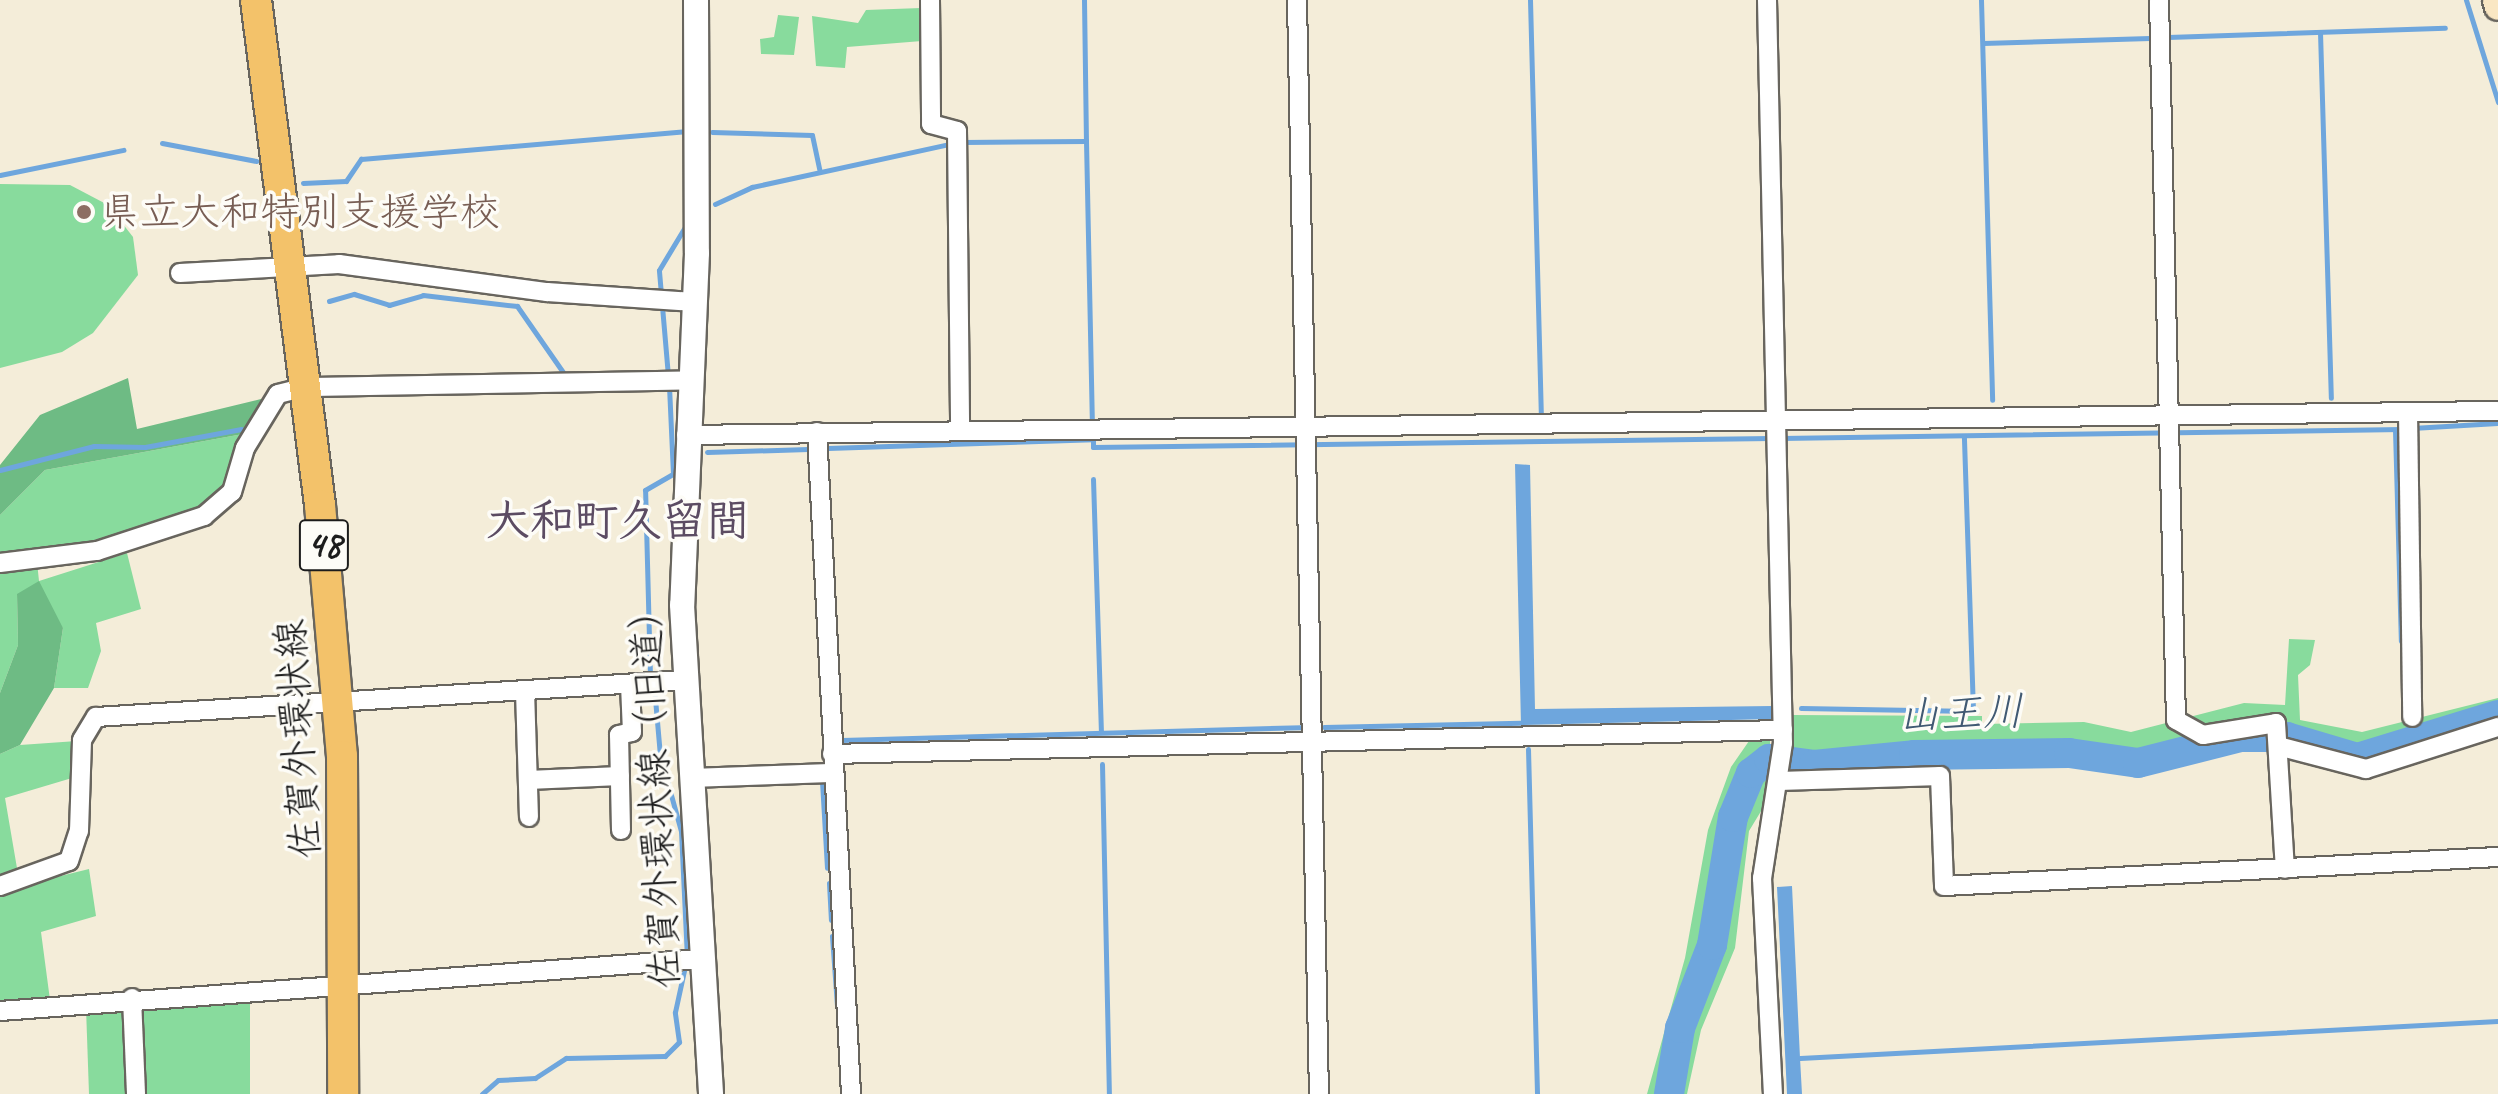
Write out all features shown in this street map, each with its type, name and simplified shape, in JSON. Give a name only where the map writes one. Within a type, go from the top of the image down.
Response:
[{"type":"main road","name":"佐賀外環状線","points":[[256,0],[292,264],[338,703],[346,989],[343,1094]]},
{"type":"main road","points":[[2496,0],[2498,7]]},
{"type":"street","name":"佐賀外環状線（旧道）","points":[[696,0],[675,301],[676,380],[686,435],[676,681],[691,778],[711,1094]]},
{"type":"street","points":[[930,0],[931,124],[957,131],[960,430]]},
{"type":"street","points":[[1297,0],[1319,1094]]},
{"type":"street","points":[[1767,0],[1783,737],[1780,781],[1762,878],[1773,1094]]},
{"type":"street","points":[[2159,0],[2176,720],[2203,735],[2276,723],[2285,869]]},
{"type":"street","points":[[180,273],[292,264],[675,301]]},
{"type":"street","points":[[0,563],[97,551],[204,516],[232,492],[245,448],[278,394],[306,387],[676,380]]},
{"type":"street","points":[[686,435],[2498,411]]},
{"type":"street","points":[[2408,412],[2412,717]]},
{"type":"street","points":[[817,432],[831,764],[851,1094]]},
{"type":"street","points":[[0,886],[69,861],[79,831],[82,740],[96,717],[676,681]]},
{"type":"street","points":[[621,830],[619,735],[632,732],[635,684]]},
{"type":"street","points":[[525,691],[529,817]]},
{"type":"street","points":[[2278,746],[2366,769],[2498,727]]},
{"type":"street","points":[[691,778],[831,764],[1313,744],[1783,737]]},
{"type":"street","points":[[528,780],[620,776]]},
{"type":"street","points":[[1780,781],[1940,776],[1944,886],[2498,857]]},
{"type":"street","points":[[0,1011],[132,998],[346,989],[702,959]]},
{"type":"street","points":[[132,998],[136,1094]]},
{"type":"green space","points":[[921,8],[922,41],[847,47],[845,68],[816,66],[812,16],[858,23],[866,10]]},
{"type":"green space","points":[[778,15],[799,17],[794,55],[761,54],[760,39],[774,37]]},
{"type":"green space","points":[[0,184],[70,185],[108,205],[133,237],[138,275],[93,333],[62,352],[0,368]]},
{"type":"green space","points":[[128,378],[137,429],[265,398],[243,434],[45,470],[0,515],[0,465],[40,415]]},
{"type":"green space","points":[[243,434],[227,489],[197,512],[94,546],[0,553],[0,515],[45,470]]},
{"type":"green space","points":[[127,553],[141,609],[96,623],[101,651],[88,688],[54,688],[63,628],[17,594],[18,645],[0,693],[0,572],[37,562],[39,581]]},
{"type":"green space","points":[[39,581],[63,628],[54,688],[20,745],[0,754],[0,693],[18,645],[17,594]]},
{"type":"green space","points":[[2289,639],[2315,640],[2310,665],[2298,675],[2300,720],[2362,732],[2498,698],[2498,708],[2358,753],[2263,726],[2135,756],[2071,747],[1908,747],[1814,757],[1789,752],[1792,715],[1982,716],[1982,724],[2084,722],[2131,732],[2244,703],[2285,705]]},
{"type":"green space","points":[[1770,739],[1770,749],[1743,769],[1721,826],[1705,941],[1675,1020],[1662,1094],[1647,1094],[1685,958],[1708,830],[1731,767],[1749,741]]},
{"type":"green space","points":[[77,741],[72,778],[5,798],[18,874],[0,881],[0,754],[20,745]]},
{"type":"green space","points":[[1772,769],[1769,798],[1749,831],[1735,948],[1701,1030],[1687,1094],[1673,1094],[1719,948],[1738,817],[1756,780]]},
{"type":"green space","points":[[89,869],[96,916],[41,932],[50,1000],[0,1004],[0,891]]},
{"type":"green space","points":[[138,1000],[250,1000],[250,1094],[138,1094]]},
{"type":"green space","points":[[129,1007],[132,1094],[89,1094],[86,1009]]},
{"type":"water","points":[[1515,464],[1530,465],[1535,709],[1772,706],[1772,719],[1521,725]]},
{"type":"water","points":[[1792,886],[1802,1094],[1787,1094],[1777,887]]},
{"type":"waterway","points":[[1084,0],[1086,141]]},
{"type":"waterway","points":[[1530,0],[1541,419]]},
{"type":"waterway","points":[[1981,0],[1992,400]]},
{"type":"waterway","points":[[2466,0],[2498,102]]},
{"type":"waterway","points":[[2168,37],[2445,28]]},
{"type":"waterway","points":[[2320,32],[2331,398]]},
{"type":"waterway","points":[[1983,43],[2150,38]]},
{"type":"waterway","points":[[303,183],[346,181],[361,159],[685,131]]},
{"type":"waterway","points":[[712,132],[812,135],[819,169]]},
{"type":"waterway","points":[[963,142],[1086,141],[1092,424]]},
{"type":"waterway","points":[[162,143],[256,161]]},
{"type":"waterway","points":[[715,204],[752,187],[953,143]]},
{"type":"waterway","points":[[0,175],[123,150]]},
{"type":"waterway","points":[[668,376],[659,270],[686,225]]},
{"type":"waterway","points":[[329,301],[354,294],[389,305],[423,295],[517,306],[565,375]]},
{"type":"waterway","points":[[650,677],[645,490],[673,474],[669,386]]},
{"type":"waterway","points":[[2412,428],[2498,423]]},
{"type":"waterway","points":[[0,470],[94,446],[145,447],[241,429]]},
{"type":"waterway","points":[[1781,438],[2402,429]]},
{"type":"waterway","points":[[2395,430],[2401,641]]},
{"type":"waterway","points":[[1093,434],[1093,447],[1771,438]]},
{"type":"waterway","points":[[1801,708],[1973,711],[1964,436]]},
{"type":"waterway","points":[[828,448],[1093,439]]},
{"type":"waterway","points":[[707,452],[808,449]]},
{"type":"waterway","points":[[1093,479],[1101,731]]},
{"type":"waterway","points":[[654,687],[660,755],[681,831],[687,956]]},
{"type":"waterway","name":"山王川","points":[[1669,1094],[1680,1028],[1712,945],[1733,817],[1751,773],[1769,759],[1814,765],[1914,755],[2069,753],[2138,763],[2241,737],[2287,737],[2357,758],[2498,715]]},
{"type":"waterway","points":[[1324,727],[1521,723]]},
{"type":"waterway","points":[[842,740],[1301,727]]},
{"type":"waterway","points":[[1528,749],[1537,1094]]},
{"type":"waterway","points":[[1102,764],[1109,1094]]},
{"type":"waterway","points":[[822,781],[827,868]]},
{"type":"waterway","points":[[829,883],[831,920]]},
{"type":"waterway","points":[[832,936],[837,1005]]},
{"type":"waterway","points":[[482,1094],[498,1080],[535,1078],[566,1058],[665,1056],[679,1042],[675,1012],[685,966]]},
{"type":"waterway","points":[[1800,1058],[2498,1021]]},
{"type":"place","name":"県立大和特別支援学校","points":[[84,212]]},
{"type":"district","name":"大和町久留間","points":[[618,521]]}]
